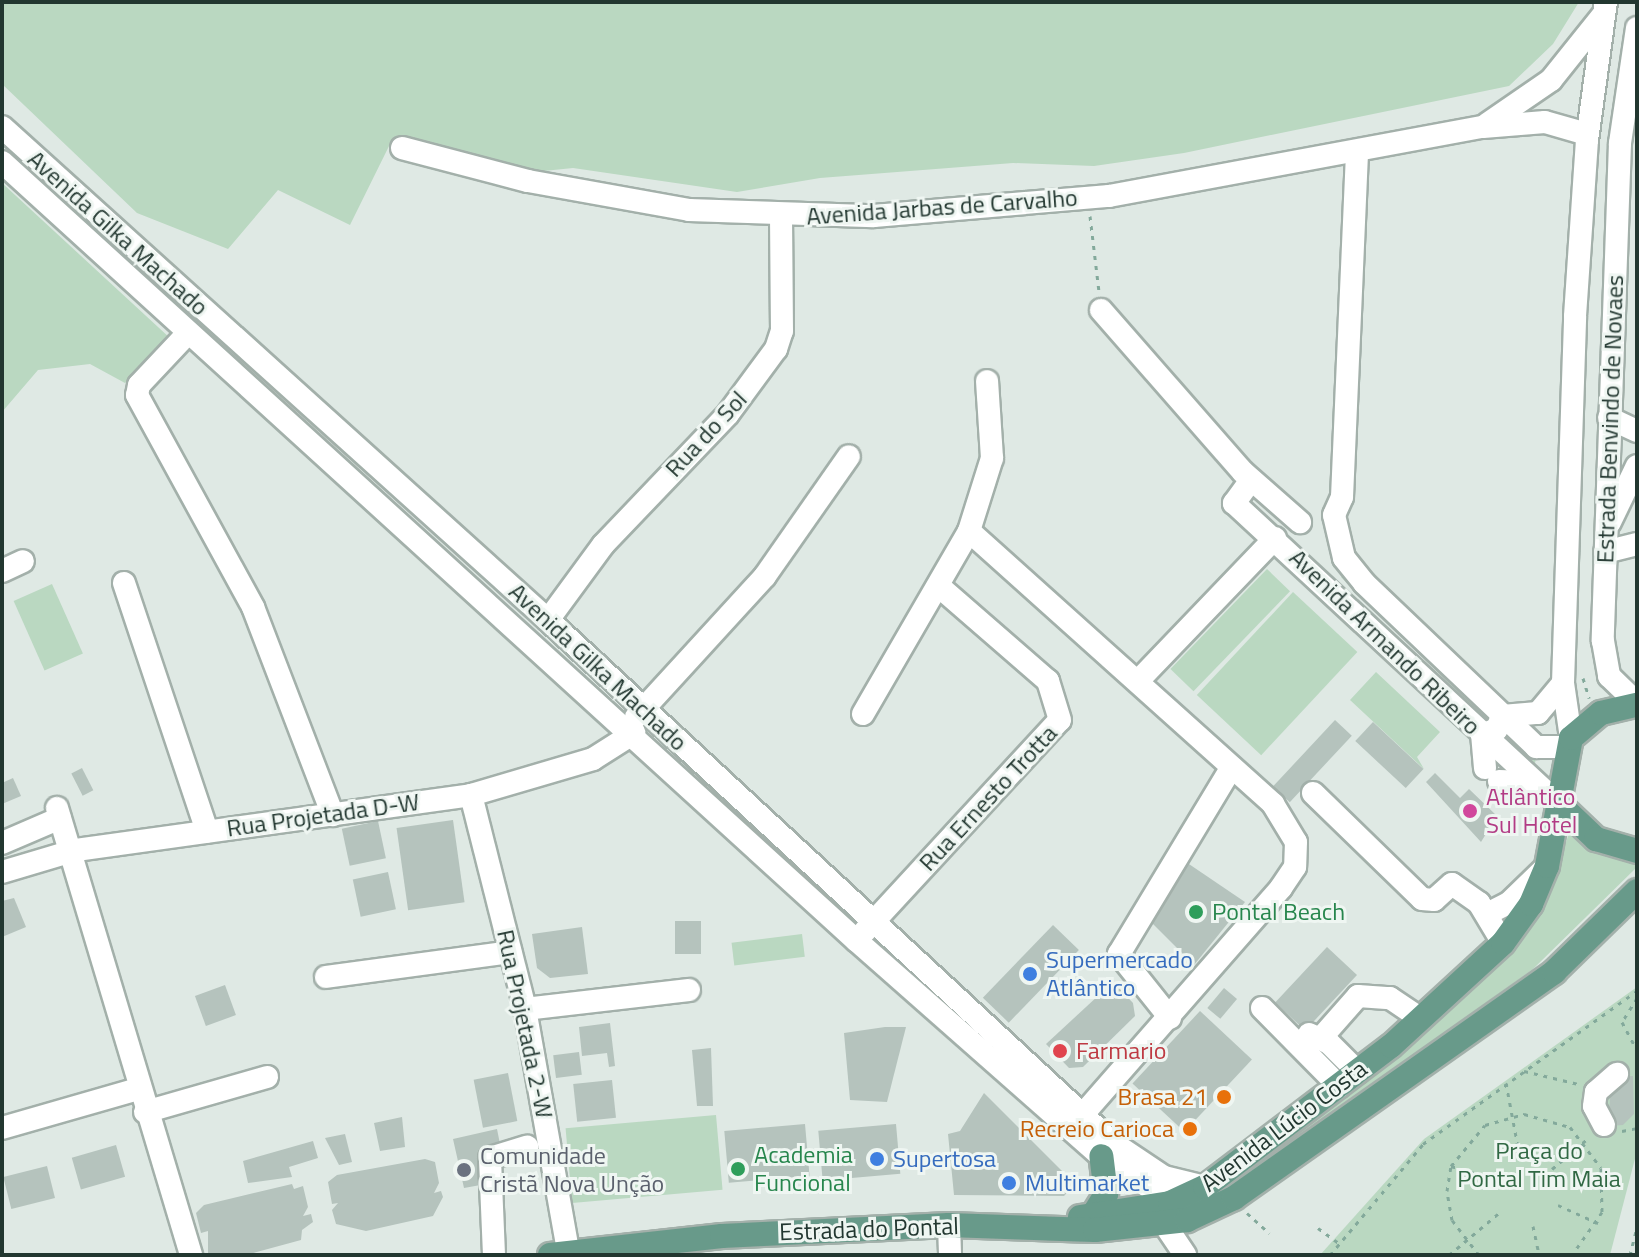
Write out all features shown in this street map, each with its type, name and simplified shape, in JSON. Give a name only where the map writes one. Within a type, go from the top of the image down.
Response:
[{"type":"main road","points":[[1569,742],[1601,713],[1637,704]]},
{"type":"main road","name":"Avenida Lúcio Costa","points":[[1046,1225],[1095,1230],[1167,1214],[1348,1079],[1503,943],[1531,904],[1547,866],[1569,742]]},
{"type":"main road","points":[[1557,802],[1596,839],[1637,851]]},
{"type":"main road","name":"Avenida Lúcio Costa","points":[[1046,1225],[1093,1215],[1207,1213],[1234,1198],[1554,972],[1637,891]]},
{"type":"main road","points":[[1093,1215],[1106,1194],[1101,1156]]},
{"type":"main road","name":"Estrada do Pontal","points":[[562,1254],[722,1236],[949,1225],[1046,1225]]},
{"type":"street","name":"Avenida Jarbas de Carvalho","points":[[1483,127],[1551,80],[1605,8]]},
{"type":"street","name":"Estrada Benvindo de Novaes","points":[[1569,742],[1563,683],[1587,134],[1605,8]]},
{"type":"street","name":"Estrada Benvindo de Novaes","points":[[1637,28],[1609,418],[1605,541],[1605,659],[1609,676],[1637,704]]},
{"type":"street","name":"Avenida Jarbas de Carvalho","points":[[402,148],[617,198],[781,217],[1073,200],[1483,127],[1545,122],[1587,134]]},
{"type":"street","name":"Avenida Gilka Machado","points":[[2,127],[548,620],[1082,1115],[1143,1165],[1205,1187]]},
{"type":"street","points":[[1334,515],[1342,497],[1357,151]]},
{"type":"street","name":"Avenida Gilka Machado","points":[[2,162],[630,730],[857,941],[1167,1214],[1185,1255]]},
{"type":"street","name":"Rua do Sol","points":[[548,620],[603,545],[728,414],[776,349],[782,331],[781,217]]},
{"type":"street","points":[[141,290],[158,271]]},
{"type":"street","name":"Avenida Armando Ribeiro","points":[[1101,310],[1251,480],[1300,522],[1334,515],[1344,558],[1479,695],[1542,751],[1569,742]]},
{"type":"street","points":[[188,333],[139,385],[137,395],[253,607],[333,815]]},
{"type":"street","points":[[863,714],[941,588],[969,531],[992,458],[987,381]]},
{"type":"street","points":[[1609,418],[1637,431]]},
{"type":"street","points":[[333,464],[351,443]]},
{"type":"street","name":"Rua Projetada D-W","points":[[2,872],[70,851],[471,795],[593,759],[630,730],[644,709],[765,576],[849,456]]},
{"type":"street","points":[[1637,466],[1605,541],[1637,544]]},
{"type":"street","name":"Avenida Armando Ribeiro","points":[[1251,480],[1233,501],[1557,802]]},
{"type":"street","points":[[1138,681],[1300,522]]},
{"type":"street","points":[[969,531],[1283,815],[1296,842],[1295,867],[1281,888],[1082,1115]]},
{"type":"street","points":[[1320,580],[1344,558]]},
{"type":"street","points":[[2,571],[23,561]]},
{"type":"street","points":[[124,583],[207,831]]},
{"type":"street","name":"Rua Ernesto Trotta","points":[[857,941],[1060,720],[1048,681],[941,588]]},
{"type":"street","points":[[1532,782],[1492,774],[1482,735],[1497,729],[1502,716],[1538,713],[1563,683]]},
{"type":"street","points":[[1463,716],[1468,702],[1479,695]]},
{"type":"street","points":[[1170,1018],[1119,954],[1232,767]]},
{"type":"street","points":[[1313,793],[1422,899],[1434,900],[1452,884],[1489,913],[1503,943]]},
{"type":"street","name":"Rua Projetada 2-W","points":[[471,795],[525,1009],[562,1254]]},
{"type":"street","points":[[2,843],[59,813],[138,1089],[191,1255]]},
{"type":"street","points":[[1489,913],[1509,903],[1547,866]]},
{"type":"street","points":[[326,977],[510,952]]},
{"type":"street","points":[[525,1009],[689,990]]},
{"type":"street","points":[[1321,1038],[1358,996],[1390,998],[1420,1018]]},
{"type":"street","points":[[1262,1008],[1348,1079]]},
{"type":"street","points":[[1298,1025],[1321,1038],[1348,1079]]},
{"type":"street","points":[[1604,1125],[1594,1106],[1596,1092],[1617,1074]]},
{"type":"street","points":[[145,1112],[267,1077]]},
{"type":"street","points":[[2,1128],[138,1089]]},
{"type":"street","points":[[494,1255],[490,1158],[527,1147]]},
{"type":"street","points":[[949,1225],[950,1255]]},
{"type":"path","points":[[1073,200],[1094,221],[1101,310]]},
{"type":"path","points":[[1330,1255],[1423,1144],[1637,991]]},
{"type":"path","points":[[1637,998],[1622,1022],[1628,1044],[1637,1050]]},
{"type":"path","points":[[1524,1071],[1559,1075],[1596,1092]]},
{"type":"path","points":[[1506,1083],[1520,1158]]},
{"type":"path","points":[[1479,1255],[1465,1242],[1448,1205],[1451,1166],[1472,1135],[1512,1115],[1547,1117],[1585,1141],[1603,1179],[1598,1223],[1572,1255]]},
{"type":"path","points":[[1552,1169],[1604,1125]]},
{"type":"path","points":[[1451,1166],[1494,1179]]},
{"type":"path","points":[[1234,1198],[1269,1233]]},
{"type":"path","points":[[1558,1205],[1598,1223]]},
{"type":"path","points":[[1449,1255],[1499,1213]]},
{"type":"path","points":[[1533,1226],[1539,1255]]},
{"type":"path","points":[[1630,1255],[1637,1226]]},
{"type":"path","points":[[1318,1228],[1339,1243]]},
{"type":"green space","points":[[2,2],[1579,2],[1553,44],[1509,86],[1184,153],[1094,166],[1013,163],[820,178],[737,192],[573,168],[534,172],[392,140],[350,225],[278,190],[228,249],[137,213],[2,84]]},
{"type":"green space","points":[[2,183],[171,339],[125,383],[90,364],[38,370],[2,412]]},
{"type":"green space","points":[[1267,569],[1290,591],[1193,691],[1170,669]]},
{"type":"green space","points":[[1350,574],[1537,755],[1534,767],[1341,577]]},
{"type":"green space","points":[[52,584],[83,653],[45,671],[14,601]]},
{"type":"green space","points":[[1293,592],[1357,652],[1261,755],[1197,695]]},
{"type":"green space","points":[[1376,672],[1440,732],[1417,757],[1424,769],[1350,700]]},
{"type":"green space","points":[[1569,833],[1637,861],[1636,868],[1533,969],[1235,1183],[1234,1176],[1407,1045],[1477,983],[1549,894]]},
{"type":"green space","points":[[802,934],[805,957],[734,965],[732,943]]},
{"type":"green space","name":"Praça do Pontal Tim Maia","points":[[1637,987],[1637,1151],[1610,1255],[1320,1255],[1424,1139]]},
{"type":"green space","points":[[716,1115],[723,1190],[572,1203],[566,1128]]},
{"type":"building","points":[[1335,720],[1352,736],[1290,802],[1273,787]]},
{"type":"building","points":[[1373,722],[1423,769],[1406,788],[1355,741]]},
{"type":"building","points":[[82,768],[93,790],[83,796],[71,773]]},
{"type":"building","name":"Atlântico Sul Hotel","points":[[1435,773],[1460,798],[1469,789],[1497,816],[1481,842],[1426,782]]},
{"type":"building","points":[[13,778],[21,796],[2,804],[2,783]]},
{"type":"building","points":[[453,820],[465,902],[408,910],[397,828]]},
{"type":"building","points":[[378,821],[386,858],[350,866],[342,829]]},
{"type":"building","name":"Pontal Beach","points":[[1183,860],[1245,902],[1194,965],[1150,921]]},
{"type":"building","points":[[388,872],[396,909],[361,917],[353,879]]},
{"type":"building","points":[[14,898],[26,927],[2,937],[2,901]]},
{"type":"building","points":[[675,921],[701,921],[701,954],[675,954]]},
{"type":"building","name":"Supermercado Atlântico","points":[[1053,925],[1079,950],[1009,1023],[983,998]]},
{"type":"building","points":[[582,927],[588,974],[550,978],[537,968],[532,934]]},
{"type":"building","points":[[1327,947],[1357,975],[1305,1031],[1275,1003]]},
{"type":"building","points":[[1113,982],[1133,1003],[1135,1016],[1083,1067],[1069,1068],[1046,1044]]},
{"type":"building","points":[[225,985],[236,1015],[206,1026],[195,996]]},
{"type":"building","points":[[1224,988],[1237,999],[1220,1019],[1207,1008]]},
{"type":"building","points":[[1200,1011],[1252,1059],[1184,1132],[1132,1083]]},
{"type":"building","points":[[610,1023],[615,1066],[609,1067],[607,1053],[582,1056],[579,1027]]},
{"type":"building","points":[[906,1027],[887,1102],[850,1100],[844,1033]]},
{"type":"building","points":[[711,1048],[713,1106],[697,1106],[692,1050]]},
{"type":"building","points":[[579,1052],[582,1075],[556,1078],[553,1055]]},
{"type":"building","points":[[508,1073],[517,1121],[483,1128],[474,1080]]},
{"type":"building","points":[[1633,1076],[1634,1114],[1623,1125],[1609,1126],[1610,1094],[1620,1077]]},
{"type":"building","points":[[612,1080],[616,1118],[577,1122],[573,1084]]},
{"type":"building","points":[[984,1093],[1075,1184],[1064,1196],[954,1195],[948,1134],[960,1131]]},
{"type":"building","points":[[402,1117],[405,1147],[380,1151],[374,1123]]},
{"type":"building","points":[[805,1124],[810,1176],[729,1183],[724,1131]]},
{"type":"building","points":[[896,1124],[900,1174],[823,1181],[818,1131]]},
{"type":"building","points":[[497,1129],[501,1149],[479,1154],[486,1184],[464,1188],[453,1139]]},
{"type":"building","points":[[345,1134],[352,1162],[339,1165],[325,1138]]},
{"type":"building","points":[[313,1141],[318,1158],[289,1167],[292,1177],[248,1183],[243,1161]]},
{"type":"building","points":[[116,1145],[125,1177],[81,1189],[72,1158]]},
{"type":"building","points":[[425,1159],[435,1162],[439,1183],[434,1193],[441,1191],[443,1197],[433,1216],[366,1231],[336,1224],[332,1210],[338,1203],[332,1204],[328,1182],[337,1175]]},
{"type":"building","points":[[47,1166],[55,1198],[11,1209],[3,1177]]},
{"type":"building","points":[[292,1184],[294,1189],[303,1186],[308,1207],[303,1216],[311,1214],[313,1222],[302,1230],[301,1240],[246,1255],[208,1254],[208,1231],[201,1233],[196,1213],[204,1205]]},
{"type":"place","name":"Atlântico Sul Hotel","points":[[1470,811]]},
{"type":"place","name":"Pontal Beach","points":[[1196,912]]},
{"type":"place","name":"Supermercado Atlântico","points":[[1030,974]]},
{"type":"place","name":"Farmario","points":[[1060,1051]]},
{"type":"place","name":"Brasa 21","points":[[1224,1097]]},
{"type":"place","name":"Recreio Carioca","points":[[1190,1129]]},
{"type":"place","name":"Supertosa","points":[[877,1159]]},
{"type":"place","name":"Academia Funcional","points":[[738,1169]]},
{"type":"place","name":"Comunidade Cristã Nova Unção","points":[[464,1170]]},
{"type":"place","name":"Multimarket","points":[[1009,1183]]}]
